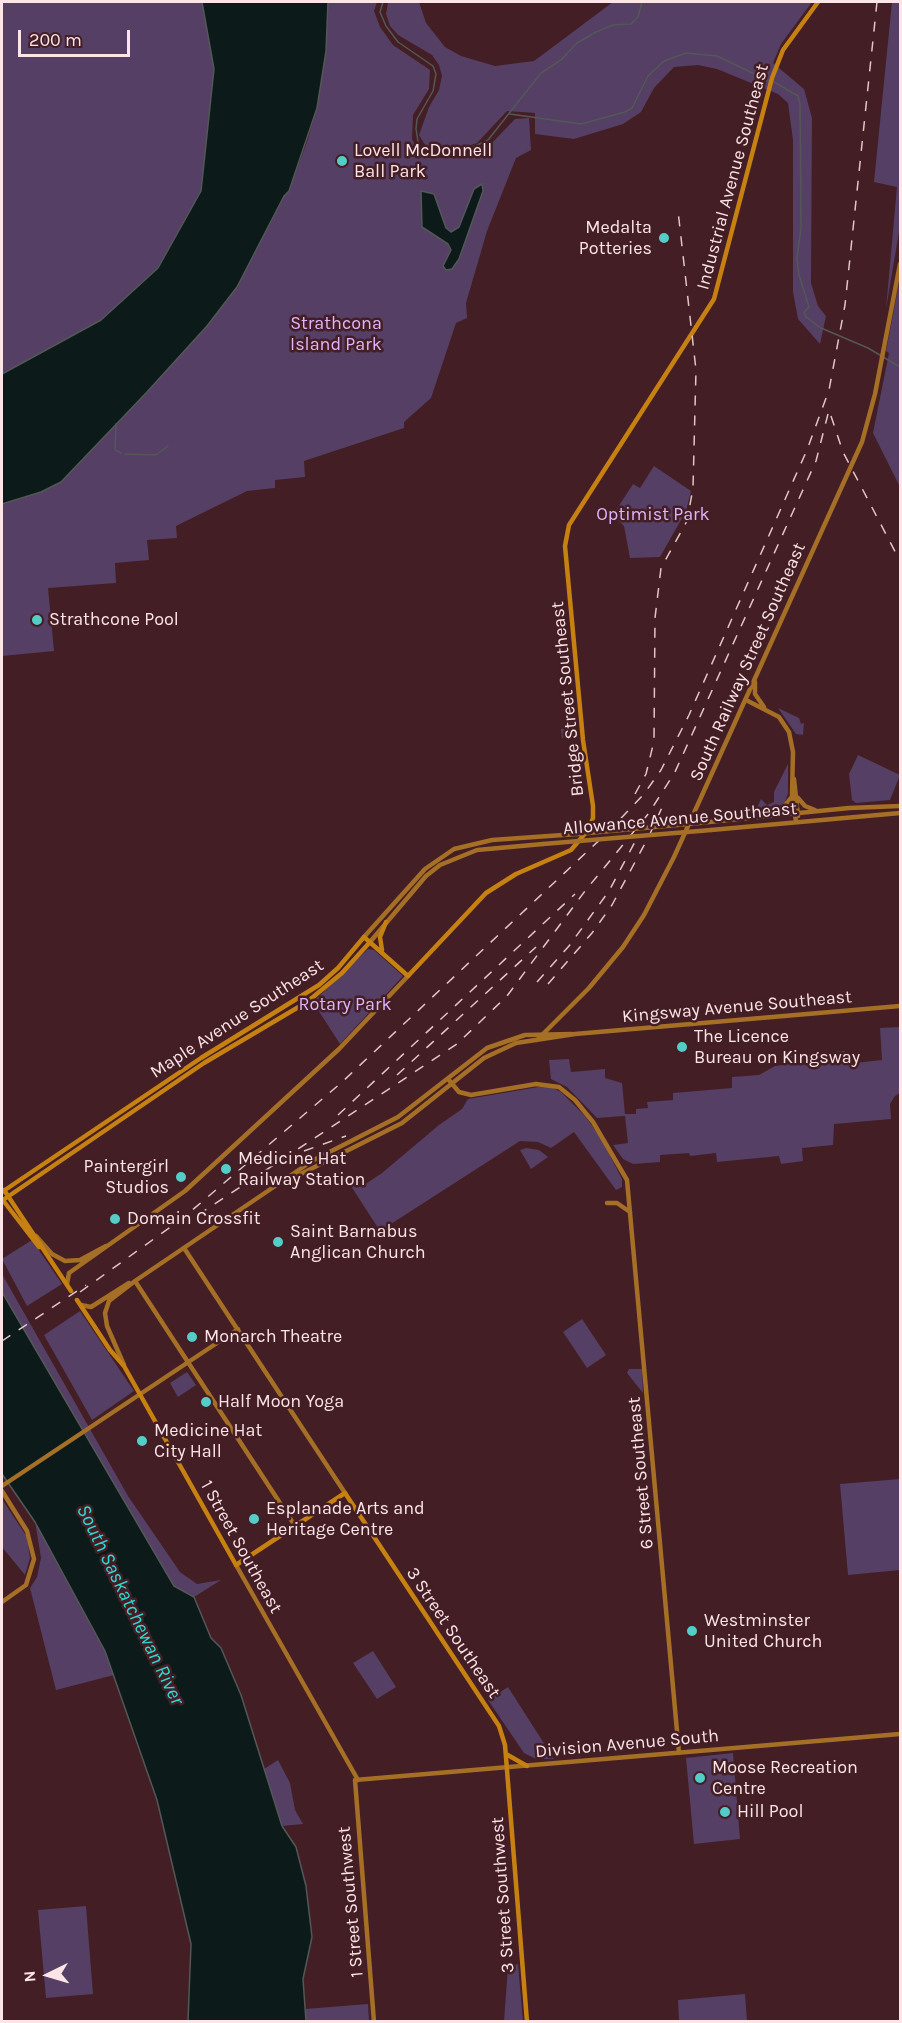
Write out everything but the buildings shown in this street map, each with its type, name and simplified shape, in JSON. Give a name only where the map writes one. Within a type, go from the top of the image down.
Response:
[{"type":"main road","name":"Industrial Avenue Southeast","points":[[565,546],[569,525],[714,299],[772,78],[783,50],[818,2]]},
{"type":"main road","name":"Bridge Street Southeast","points":[[408,976],[486,893],[516,874],[562,855],[576,845],[591,824],[593,806],[583,740],[565,546]]},
{"type":"main road","points":[[385,955],[379,940],[387,922]]},
{"type":"main road","points":[[364,936],[408,976]]},
{"type":"main road","name":"Maple Avenue Southeast","points":[[3,1191],[201,1058],[319,985],[338,968],[364,936]]},
{"type":"main road","name":"Maple Avenue Southeast","points":[[3,1199],[204,1063],[308,1002],[342,973],[370,942]]},
{"type":"main road","points":[[3,1191],[3,1199],[13,1214],[71,1290]]},
{"type":"main road","points":[[3,1199],[31,1229],[45,1253]]},
{"type":"main road","points":[[2,1209],[13,1214]]},
{"type":"main road","name":"1 Street Southeast","points":[[79,1303],[141,1394],[236,1565]]},
{"type":"main road","points":[[236,1565],[345,1493]]},
{"type":"main road","name":"3 Street Southeast","points":[[345,1493],[499,1726],[507,1768]]},
{"type":"main road","points":[[506,1754],[512,1760],[527,1766]]},
{"type":"main road","name":"3 Street Southwest","points":[[507,1768],[527,2021]]},
{"type":"street","name":"South Railway Street Southeast","points":[[537,1040],[597,978],[644,915],[674,857],[862,442],[870,416],[900,264]]},
{"type":"street","points":[[760,666],[754,692],[766,709]]},
{"type":"street","points":[[746,700],[779,717],[789,732],[793,746],[796,822]]},
{"type":"street","points":[[795,796],[807,807],[821,811]]},
{"type":"street","points":[[764,816],[783,808],[795,796]]},
{"type":"street","name":"Allowance Avenue Southeast","points":[[465,845],[492,840],[900,806]]},
{"type":"street","name":"Allowance Avenue Southeast","points":[[463,855],[482,849],[900,813]]},
{"type":"street","name":"Maple Avenue Southeast","points":[[364,936],[429,865],[465,845]]},
{"type":"street","name":"Maple Avenue Southeast","points":[[370,942],[426,876],[440,865],[463,855]]},
{"type":"street","points":[[67,1284],[69,1273],[185,1191],[339,1049],[408,976]]},
{"type":"street","name":"Kingsway Avenue Southeast","points":[[537,1040],[575,1034],[900,1006]]},
{"type":"street","points":[[560,1017],[557,1025],[562,1032]]},
{"type":"street","points":[[79,1303],[91,1307],[135,1281],[283,1183],[402,1123],[494,1044],[516,1036],[542,1033]]},
{"type":"street","name":"Kingsway Avenue Southeast","points":[[542,1033],[575,1034]]},
{"type":"street","points":[[449,1081],[496,1050],[516,1043],[537,1040]]},
{"type":"street","name":"6 Street Southeast","points":[[449,1081],[459,1092],[471,1095],[536,1084],[559,1088],[575,1100],[593,1122],[624,1174],[629,1190],[680,1753]]},
{"type":"street","points":[[606,1203],[622,1204],[631,1213]]},
{"type":"street","points":[[31,1229],[52,1254],[61,1260],[80,1260],[106,1246]]},
{"type":"street","name":"3 Street Southeast","points":[[184,1248],[345,1493]]},
{"type":"street","points":[[135,1281],[295,1526]]},
{"type":"street","points":[[124,1366],[107,1326],[105,1313],[109,1301],[135,1281]]},
{"type":"street","points":[[2,1486],[238,1329]]},
{"type":"street","points":[[2,1491],[27,1531],[32,1544],[34,1565],[26,1585],[2,1602]]},
{"type":"street","name":"1 Street Southeast","points":[[236,1565],[356,1780]]},
{"type":"street","name":"Division Avenue South","points":[[356,1780],[900,1734]]},
{"type":"street","name":"1 Street Southwest","points":[[356,1780],[374,2022]]},
{"type":"green space","points":[[2,2],[202,2],[214,69],[201,191],[158,268],[101,320],[2,374]]},
{"type":"green space","name":"Strathcona Island Park","points":[[328,2],[377,2],[374,11],[380,27],[393,45],[430,70],[429,89],[413,115],[412,139],[420,154],[428,158],[463,158],[492,143],[515,119],[529,118],[531,150],[516,158],[487,231],[466,303],[467,318],[456,323],[431,398],[404,422],[404,428],[304,461],[305,477],[275,480],[275,488],[247,491],[176,526],[177,538],[147,540],[149,560],[115,563],[116,583],[48,588],[54,651],[2,656],[2,504],[41,492],[104,436],[207,326],[237,287],[284,196],[289,191],[308,139],[317,108],[326,51]]},
{"type":"green space","points":[[388,2],[419,2],[426,23],[445,47],[461,56],[495,66],[534,61],[613,2],[812,2],[781,44],[773,63],[804,89],[812,118],[811,283],[818,306],[826,316],[820,344],[798,319],[793,292],[793,140],[788,103],[778,94],[717,69],[698,65],[674,67],[654,88],[641,112],[623,124],[574,139],[535,134],[535,113],[507,111],[477,143],[459,149],[427,148],[419,135],[429,107],[439,90],[442,76],[439,65],[432,55],[398,35],[390,26],[386,14]]},
{"type":"green space","points":[[892,2],[900,2],[900,226],[886,309],[897,187],[874,182]]},
{"type":"green space","points":[[900,278],[900,487],[873,433],[889,353],[886,351]]},
{"type":"green space","name":"Optimist Park","points":[[654,466],[691,491],[686,511],[660,557],[630,558],[624,526],[613,515],[633,484],[640,488]]},
{"type":"green space","points":[[778,708],[799,718],[801,724],[804,723],[803,735],[796,734]]},
{"type":"green space","points":[[575,715],[577,737],[562,738],[561,729],[567,729],[566,716]]},
{"type":"green space","points":[[858,755],[900,775],[890,800],[856,803],[852,800],[849,774]]},
{"type":"green space","points":[[788,764],[788,794],[784,804],[777,807],[757,808],[761,799],[767,805],[774,802],[774,792]]},
{"type":"green space","name":"Rotary Park","points":[[368,949],[374,950],[403,976],[340,1044],[313,1002]]},
{"type":"green space","points":[[900,1027],[900,1093],[890,1104],[891,1119],[834,1124],[833,1145],[802,1148],[803,1161],[781,1164],[779,1156],[717,1162],[716,1153],[690,1156],[689,1153],[660,1155],[660,1162],[633,1164],[623,1159],[613,1145],[628,1143],[625,1116],[597,1118],[567,1087],[551,1079],[549,1060],[569,1059],[571,1072],[605,1069],[605,1078],[622,1083],[625,1114],[636,1114],[636,1109],[648,1108],[647,1102],[673,1100],[673,1093],[732,1088],[732,1077],[759,1075],[775,1066],[790,1064],[790,1056],[845,1051],[846,1064],[882,1060],[880,1028]]},
{"type":"green space","points":[[538,1087],[551,1087],[561,1092],[585,1116],[601,1138],[622,1179],[622,1187],[616,1190],[574,1132],[551,1148],[538,1142],[520,1141],[380,1231],[351,1186],[367,1183],[382,1173],[439,1125],[462,1109],[468,1099]]},
{"type":"green space","points":[[526,1148],[539,1150],[548,1157],[531,1169],[520,1150]]},
{"type":"green space","points":[[32,1240],[62,1284],[27,1306],[2,1259]]},
{"type":"green space","points":[[2,1274],[128,1496],[180,1572],[197,1584],[221,1580],[194,1597],[174,1586],[2,1292]]},
{"type":"green space","points":[[80,1311],[134,1391],[92,1420],[44,1335]]},
{"type":"green space","points":[[582,1319],[606,1355],[587,1368],[563,1332]]},
{"type":"green space","points":[[629,1369],[642,1369],[643,1393],[627,1373]]},
{"type":"green space","points":[[187,1372],[196,1385],[178,1397],[170,1383]]},
{"type":"green space","points":[[900,1479],[900,1570],[848,1575],[840,1484]]},
{"type":"green space","points":[[2,1499],[27,1537],[30,1558],[25,1575],[2,1547]]},
{"type":"green space","points":[[35,1521],[105,1651],[114,1675],[56,1690],[30,1588],[37,1577],[41,1558]]},
{"type":"green space","points":[[373,1651],[396,1687],[377,1699],[353,1663]]},
{"type":"green space","points":[[508,1687],[554,1759],[536,1759],[524,1753],[488,1700]]},
{"type":"green space","points":[[733,1753],[740,1839],[694,1844],[686,1758]]},
{"type":"green space","points":[[278,1760],[290,1783],[295,1810],[303,1824],[282,1826],[264,1769]]},
{"type":"green space","points":[[86,1906],[93,1994],[46,1998],[38,1910]]},
{"type":"green space","points":[[518,1964],[523,2021],[504,2021],[508,1967]]},
{"type":"green space","points":[[745,1994],[747,2021],[679,2021],[678,2000]]},
{"type":"green space","points":[[368,2004],[369,2021],[306,2021],[305,2009]]},
{"type":"water","points":[[202,2],[328,2],[326,51],[317,108],[289,191],[284,196],[237,287],[207,326],[147,392],[61,482],[41,492],[2,504],[2,374],[101,320],[158,268],[201,191],[214,69]]},
{"type":"water","points":[[482,184],[483,191],[459,259],[452,269],[446,270],[443,266],[451,250],[448,244],[422,227],[421,191],[434,194],[446,228],[451,232],[459,227],[474,189]]},
{"type":"water","name":"South Saskatchewan River","points":[[2,1292],[174,1586],[194,1597],[211,1638],[221,1648],[241,1695],[282,1826],[296,1847],[306,1886],[312,1937],[303,1979],[306,2021],[188,2021],[191,1944],[157,1800],[105,1651],[35,1522],[2,1474]]},
{"type":"waterway","points":[[383,2],[380,12],[386,26],[398,42],[433,66],[436,74],[433,91],[417,119],[416,129],[419,147],[437,154],[460,153],[488,140],[541,73],[561,60],[577,43],[596,32],[613,25],[631,24],[638,17],[642,2]]},
{"type":"waterway","points":[[510,114],[581,124],[625,112],[632,108],[648,76],[664,61],[686,53],[717,56],[769,81]]},
{"type":"waterway","points":[[774,82],[798,96],[800,104],[801,228],[797,258],[799,275],[809,307],[804,312],[806,317],[821,328],[868,348],[900,367]]},
{"type":"waterway","points":[[116,424],[115,450],[121,453]]},
{"type":"waterway","points":[[125,454],[156,455],[168,446]]},
{"type":"railway","points":[[80,1292],[183,1218],[341,1083],[608,832],[644,794],[661,770],[689,715],[807,450],[829,390],[845,305],[877,2]]},
{"type":"railway","points":[[635,794],[646,774],[654,741],[655,618],[661,568],[687,521],[693,488],[696,370],[678,211]]},
{"type":"railway","points":[[198,1215],[457,1044],[507,996],[585,891],[649,813],[675,772],[816,461],[828,414]]},
{"type":"railway","points":[[831,416],[843,452],[900,561]]},
{"type":"railway","points":[[548,984],[592,933],[612,905],[665,801]]},
{"type":"railway","points":[[537,982],[569,946],[609,891],[637,838]]},
{"type":"railway","points":[[338,1115],[575,894]]},
{"type":"railway","points":[[397,1075],[536,947]]},
{"type":"railway","points":[[304,1151],[346,1136]]},
{"type":"railway","points":[[2,1341],[86,1285]]},
{"type":"place","name":"Lovell McDonnell Ball Park","points":[[342,161]]},
{"type":"place","name":"Medalta Potteries","points":[[664,238]]},
{"type":"place","name":"Strathcone Pool","points":[[37,620]]},
{"type":"place","name":"The Licence Bureau on Kingsway","points":[[682,1047]]},
{"type":"place","name":"Medicine Hat Railway Station","points":[[226,1169]]},
{"type":"place","name":"Paintergirl Studios","points":[[181,1177]]},
{"type":"place","name":"Domain Crossfit","points":[[115,1219]]},
{"type":"place","name":"Saint Barnabus Anglican Church","points":[[278,1242]]},
{"type":"place","name":"Monarch Theatre","points":[[192,1337]]},
{"type":"place","name":"Half Moon Yoga","points":[[206,1402]]},
{"type":"place","name":"Medicine Hat City Hall","points":[[142,1441]]},
{"type":"place","name":"Esplanade Arts and Heritage Centre","points":[[254,1519]]},
{"type":"place","name":"Westminster United Church","points":[[692,1631]]},
{"type":"place","name":"Moose Recreation Centre","points":[[700,1778]]},
{"type":"place","name":"Hill Pool","points":[[725,1812]]}]
